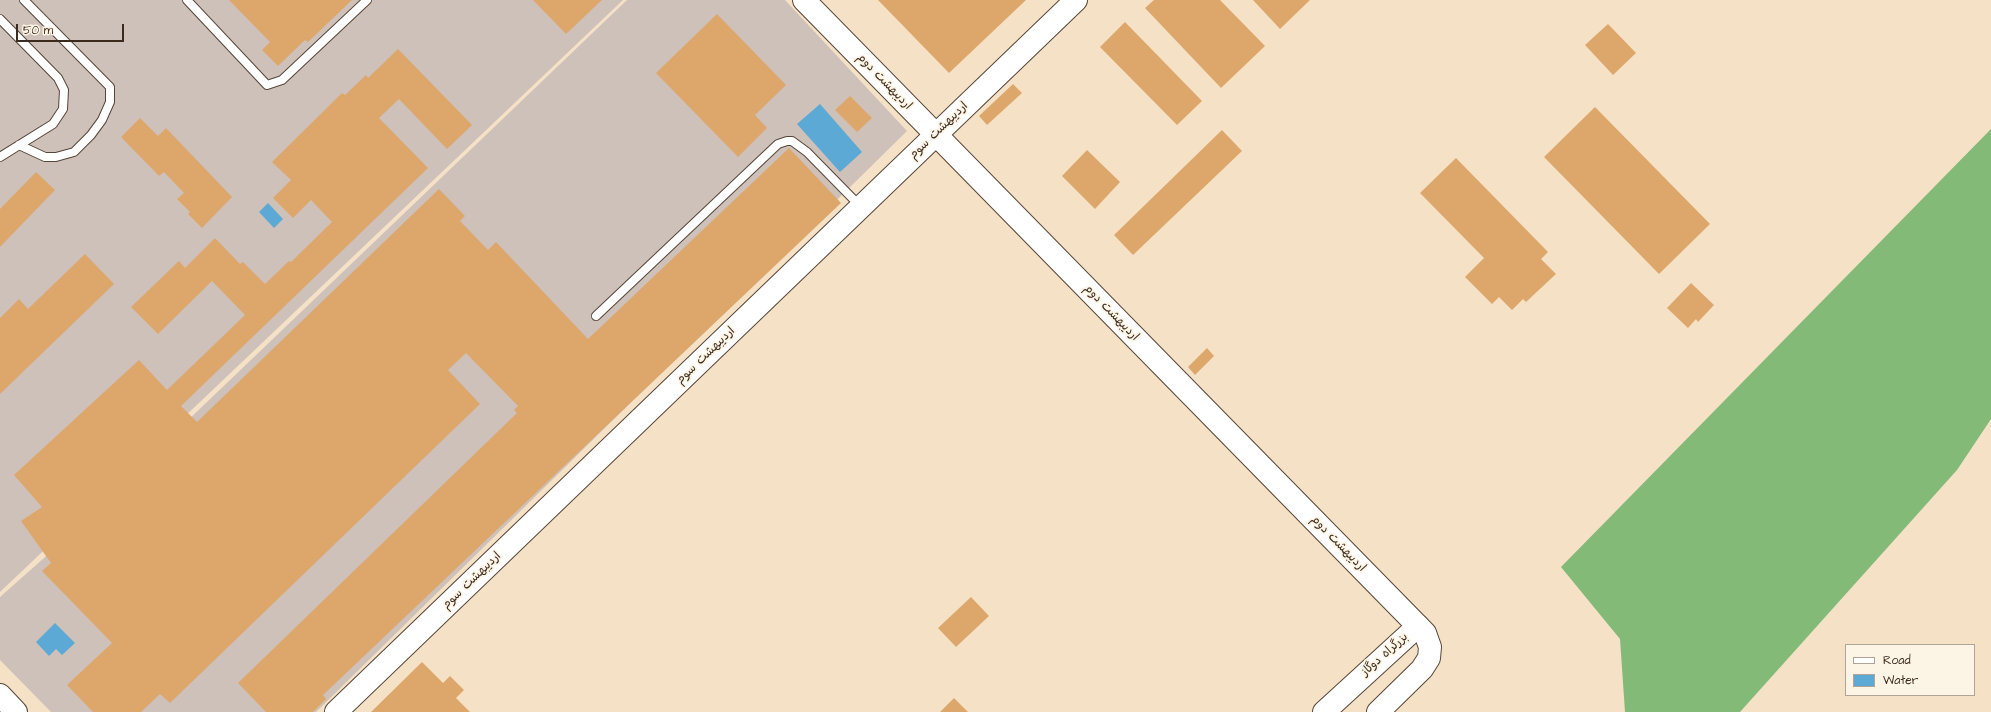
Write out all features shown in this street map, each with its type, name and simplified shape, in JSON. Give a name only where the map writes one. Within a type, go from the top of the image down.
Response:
[{"type":"main road","name":"اردیبهشت دوم","points":[[804,0],[1418,626]]},
{"type":"main road","name":"اردیبهشت سوم","points":[[336,712],[1076,0]]},
{"type":"main road","name":"بزرگراه دوگاز","points":[[1324,712],[1418,626],[1425,633],[1430,647],[1429,658],[1422,669],[1378,712]]},
{"type":"main road","points":[[0,695],[16,712]]},
{"type":"lane","points":[[19,145],[45,157],[74,152],[91,135],[102,120],[110,102],[110,87],[24,0]]},
{"type":"lane","points":[[186,0],[267,85],[282,80],[366,0]]},
{"type":"lane","points":[[0,19],[58,78],[64,90],[63,109],[53,124],[0,157]]},
{"type":"lane","points":[[596,316],[778,144],[787,140],[807,152],[861,207]]},
{"type":"shaded area","points":[[0,0],[623,0],[0,592]]},
{"type":"shaded area","points":[[627,0],[785,0],[907,131],[316,712],[51,712],[0,660],[0,597],[44,558]]},
{"type":"green space","points":[[1991,129],[1991,419],[1957,470],[1740,712],[1625,712],[1620,639],[1561,567]]},
{"type":"water","points":[[820,104],[862,152],[840,172],[797,124]]},
{"type":"water","points":[[268,203],[283,219],[274,228],[259,212]]},
{"type":"water","points":[[55,623],[75,643],[62,655],[56,649],[49,656],[36,642]]},
{"type":"building","points":[[229,0],[352,0],[308,42],[305,40],[278,66],[262,50],[270,42]]},
{"type":"building","points":[[533,0],[602,0],[566,34]]},
{"type":"building","points":[[878,0],[1026,0],[949,73]]},
{"type":"building","points":[[1154,0],[1220,0],[1265,46],[1221,88],[1145,8]]},
{"type":"building","points":[[1253,0],[1310,0],[1280,29]]},
{"type":"building","points":[[717,14],[786,85],[755,115],[767,128],[738,157],[656,73]]},
{"type":"building","points":[[1125,22],[1202,101],[1177,125],[1100,47]]},
{"type":"building","points":[[1608,24],[1636,53],[1613,75],[1585,45]]},
{"type":"building","points":[[398,49],[472,125],[447,149],[399,99],[379,118],[428,168],[181,406],[197,422],[439,189],[465,216],[460,221],[488,250],[496,242],[588,339],[789,148],[841,203],[323,695],[326,699],[313,712],[266,712],[238,683],[517,413],[514,410],[518,406],[466,353],[448,370],[480,404],[170,703],[160,694],[141,712],[93,712],[67,685],[112,643],[42,571],[51,563],[21,521],[42,507],[14,475],[139,360],[167,390],[245,315],[212,281],[158,334],[131,307],[179,261],[185,268],[215,238],[240,264],[243,262],[265,284],[289,261],[291,262],[332,222],[311,200],[293,218],[273,198],[291,180],[272,162],[342,93],[345,95],[366,75],[368,78]]},
{"type":"building","points":[[1013,84],[1022,93],[987,125],[979,116]]},
{"type":"building","points":[[850,96],[872,118],[857,132],[835,110]]},
{"type":"building","points":[[1595,107],[1710,224],[1659,274],[1544,157]]},
{"type":"building","points":[[140,118],[158,136],[166,128],[232,197],[202,228],[188,214],[190,212],[177,199],[184,193],[164,172],[159,176],[121,137]]},
{"type":"building","points":[[1222,130],[1242,151],[1133,255],[1114,235]]},
{"type":"building","points":[[1087,150],[1120,182],[1095,209],[1062,176]]},
{"type":"building","points":[[1456,158],[1548,252],[1541,259],[1556,274],[1526,302],[1523,299],[1512,310],[1499,297],[1492,304],[1465,277],[1484,258],[1420,193]]},
{"type":"building","points":[[36,172],[55,190],[0,247],[0,209]]},
{"type":"building","points":[[85,254],[114,284],[0,394],[0,318],[19,299],[28,309]]},
{"type":"building","points":[[1691,283],[1714,305],[1698,322],[1696,319],[1688,328],[1667,308]]},
{"type":"building","points":[[1207,348],[1214,356],[1195,375],[1188,367]]},
{"type":"building","points":[[971,597],[989,616],[956,647],[938,628]]},
{"type":"building","points":[[422,662],[443,683],[450,676],[464,690],[456,698],[470,712],[371,712]]},
{"type":"building","points":[[954,698],[968,712],[940,712]]}]
